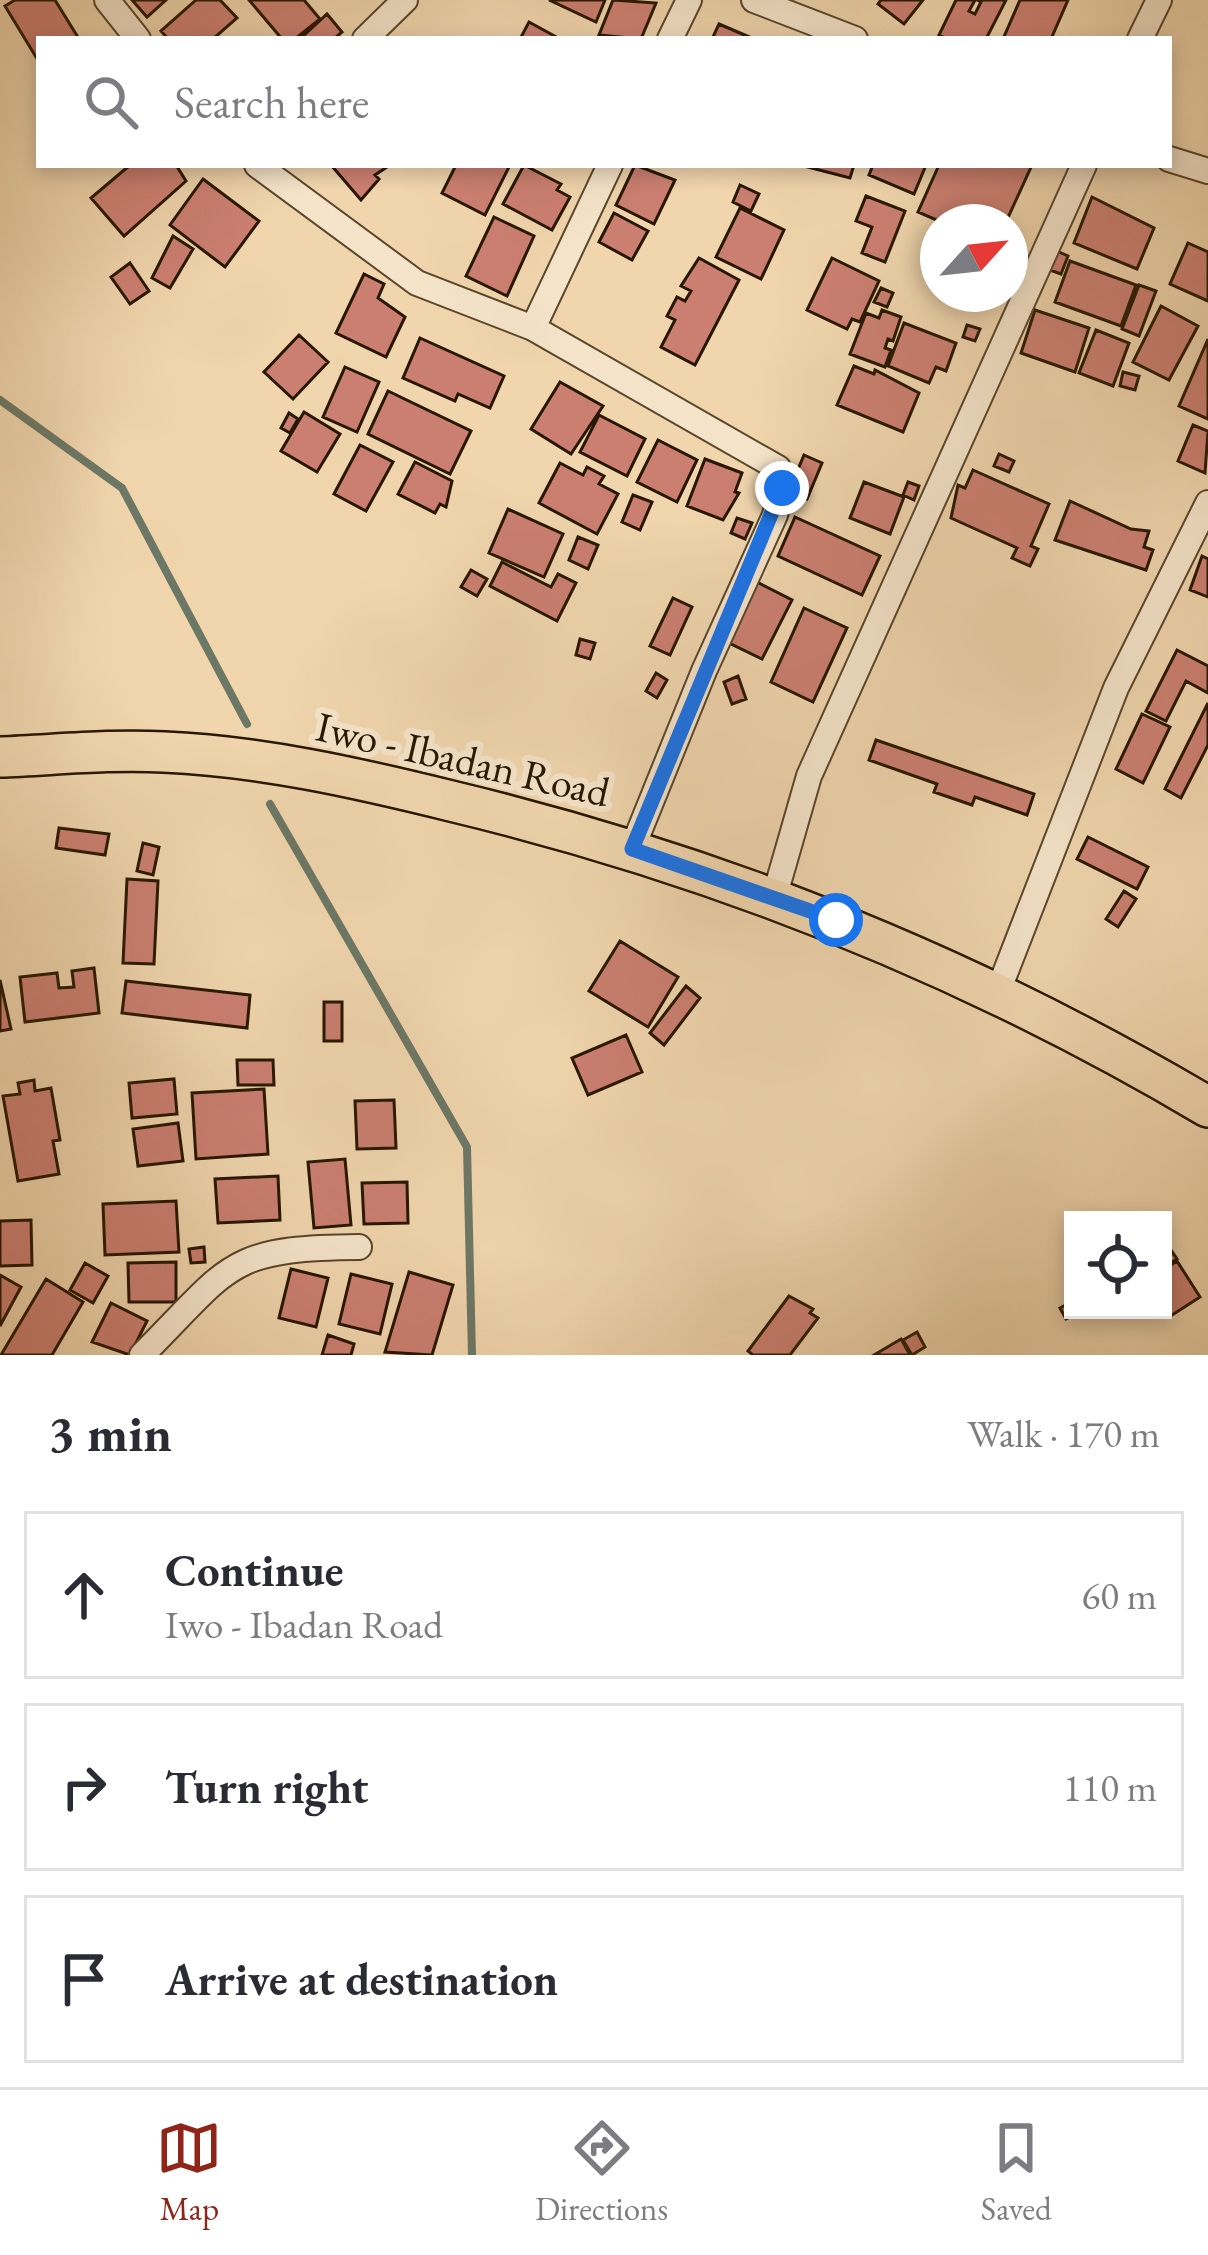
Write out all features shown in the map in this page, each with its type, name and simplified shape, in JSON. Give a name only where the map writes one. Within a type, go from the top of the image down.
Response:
[{"type":"main road","name":"Iwo - Ibadan Road","points":[[0,757],[164,752],[291,767],[446,800],[632,849],[911,952],[1208,1107]]},
{"type":"street","points":[[107,0],[136,36]]},
{"type":"street","points":[[368,36],[405,0]]},
{"type":"street","points":[[671,36],[689,0]]},
{"type":"street","points":[[754,0],[847,36]]},
{"type":"street","points":[[1141,36],[1159,0]]},
{"type":"street","points":[[1172,161],[1208,170]]},
{"type":"street","points":[[261,168],[417,283],[533,328],[638,391],[763,454],[778,468],[782,488],[632,849]]},
{"type":"street","points":[[533,328],[609,168]]},
{"type":"street","points":[[774,898],[809,776],[1083,168]]},
{"type":"street","points":[[997,994],[1116,688],[1208,502]]},
{"type":"street","points":[[142,1355],[213,1280],[251,1255],[359,1247]]},
{"type":"building","points":[[15,0],[55,0],[77,36],[36,36],[36,57],[5,6]]},
{"type":"building","points":[[132,0],[166,0],[147,17]]},
{"type":"building","points":[[196,0],[220,0],[237,18],[216,36],[165,36],[161,31]]},
{"type":"building","points":[[249,0],[304,0],[320,19],[299,36],[279,36]]},
{"type":"building","points":[[549,0],[605,0],[596,22]]},
{"type":"building","points":[[613,0],[656,3],[642,36],[599,35]]},
{"type":"building","points":[[881,0],[923,0],[904,24],[878,4]]},
{"type":"building","points":[[956,0],[975,0],[969,11],[975,14],[981,2],[977,0],[1006,0],[988,36],[939,35]]},
{"type":"building","points":[[1020,0],[1068,0],[1052,36],[1004,36]]},
{"type":"building","points":[[327,14],[342,32],[337,36],[303,36]]},
{"type":"building","points":[[529,22],[555,36],[522,36]]},
{"type":"building","points":[[719,24],[747,36],[713,36]]},
{"type":"building","points":[[126,168],[178,168],[186,181],[124,236],[91,198]]},
{"type":"building","points":[[334,168],[386,168],[375,175],[379,179],[361,200]]},
{"type":"building","points":[[454,168],[508,168],[485,215],[442,193]]},
{"type":"building","points":[[522,168],[561,184],[557,190],[570,197],[552,230],[503,204]]},
{"type":"building","points":[[634,168],[675,180],[654,224],[616,205]]},
{"type":"building","points":[[812,168],[853,168],[850,178]]},
{"type":"building","points":[[872,168],[925,168],[914,194],[869,175]]},
{"type":"building","points":[[938,168],[1031,168],[1014,204],[922,204]]},
{"type":"building","points":[[203,179],[259,221],[225,267],[170,225]]},
{"type":"building","points":[[740,185],[759,194],[751,211],[733,202]]},
{"type":"building","points":[[866,196],[905,211],[885,262],[862,253],[872,227],[856,221]]},
{"type":"building","points":[[1092,197],[1154,228],[1137,269],[1074,243]]},
{"type":"building","points":[[740,208],[784,230],[761,279],[716,257]]},
{"type":"building","points":[[614,213],[648,231],[632,260],[599,242]]},
{"type":"building","points":[[494,217],[534,236],[507,296],[466,276]]},
{"type":"building","points":[[173,236],[193,249],[170,288],[152,278]]},
{"type":"building","points":[[1188,243],[1208,252],[1208,301],[1170,284]]},
{"type":"building","points":[[1057,251],[1068,256],[1061,274],[1050,270]]},
{"type":"building","points":[[699,258],[739,280],[695,365],[661,347],[675,320],[667,316],[677,297],[685,301],[691,291],[681,286]]},
{"type":"building","points":[[832,258],[879,281],[860,322],[852,319],[847,329],[807,310]]},
{"type":"building","points":[[1070,261],[1136,285],[1121,326],[1055,302]]},
{"type":"building","points":[[130,263],[149,291],[130,304],[111,277]]},
{"type":"building","points":[[364,274],[384,284],[378,298],[405,317],[386,357],[336,333]]},
{"type":"building","points":[[1139,285],[1156,291],[1139,336],[1122,329]]},
{"type":"building","points":[[881,288],[893,293],[887,307],[874,302]]},
{"type":"building","points":[[1161,306],[1198,326],[1169,380],[1133,362]]},
{"type":"building","points":[[882,310],[901,317],[893,341],[888,339],[885,348],[891,350],[885,367],[850,354],[866,313],[879,318]]},
{"type":"building","points":[[1035,310],[1089,328],[1075,372],[1021,353]]},
{"type":"building","points":[[904,323],[956,343],[946,371],[936,367],[929,383],[888,366]]},
{"type":"building","points":[[967,325],[980,329],[975,341],[963,337]]},
{"type":"building","points":[[1096,330],[1129,343],[1113,386],[1079,373]]},
{"type":"building","points":[[299,335],[328,362],[293,399],[264,372]]},
{"type":"building","points":[[420,338],[504,376],[490,408],[458,394],[455,401],[403,378]]},
{"type":"building","points":[[1208,339],[1208,419],[1179,406]]},
{"type":"building","points":[[854,366],[874,374],[875,370],[919,393],[903,432],[837,405]]},
{"type":"building","points":[[345,367],[379,382],[357,432],[323,417]]},
{"type":"building","points":[[1123,372],[1139,376],[1135,390],[1120,386]]},
{"type":"building","points":[[560,382],[603,406],[571,454],[531,429]]},
{"type":"building","points":[[388,391],[471,431],[450,474],[368,434]]},
{"type":"building","points":[[304,412],[340,434],[317,472],[281,451]]},
{"type":"building","points":[[289,413],[298,419],[290,433],[281,428]]},
{"type":"building","points":[[599,415],[645,439],[627,476],[580,452]]},
{"type":"building","points":[[1193,425],[1208,431],[1205,473],[1178,461]]},
{"type":"building","points":[[658,440],[697,460],[677,502],[637,482]]},
{"type":"building","points":[[360,445],[393,462],[366,511],[334,494]]},
{"type":"building","points":[[999,454],[1014,461],[1009,472],[994,466]]},
{"type":"building","points":[[804,455],[822,463],[807,499],[789,491]]},
{"type":"building","points":[[705,459],[742,473],[735,492],[739,493],[723,520],[687,506]]},
{"type":"building","points":[[415,462],[452,481],[446,507],[440,504],[435,513],[398,494]]},
{"type":"building","points":[[560,463],[583,475],[587,467],[604,476],[599,484],[618,494],[597,534],[539,503]]},
{"type":"building","points":[[973,470],[1049,504],[1031,546],[1038,549],[1030,566],[1012,558],[1017,548],[951,518],[958,485],[965,488]]},
{"type":"building","points":[[864,482],[904,497],[890,534],[850,518]]},
{"type":"building","points":[[908,482],[919,486],[914,500],[903,495]]},
{"type":"building","points":[[633,495],[652,502],[640,530],[622,522]]},
{"type":"building","points":[[1070,501],[1131,529],[1149,531],[1144,547],[1153,550],[1146,570],[1055,540]]},
{"type":"building","points":[[508,509],[563,534],[544,577],[489,553]]},
{"type":"building","points":[[795,517],[880,556],[862,595],[778,556]]},
{"type":"building","points":[[737,518],[752,523],[745,539],[731,533]]},
{"type":"building","points":[[578,537],[598,545],[588,569],[569,560]]},
{"type":"building","points":[[1202,556],[1208,559],[1208,597],[1190,590]]},
{"type":"building","points":[[502,562],[551,587],[558,574],[576,583],[557,621],[490,586]]},
{"type":"building","points":[[471,570],[487,579],[477,596],[461,587]]},
{"type":"building","points":[[757,582],[792,600],[762,659],[727,642]]},
{"type":"building","points":[[673,598],[692,607],[670,655],[650,646]]},
{"type":"building","points":[[804,608],[847,628],[813,702],[771,682]]},
{"type":"building","points":[[580,639],[595,643],[590,659],[576,655]]},
{"type":"building","points":[[1177,650],[1208,666],[1208,693],[1186,681],[1166,721],[1146,711]]},
{"type":"building","points":[[656,673],[667,680],[657,698],[646,691]]},
{"type":"building","points":[[738,676],[746,699],[732,704],[724,682]]},
{"type":"building","points":[[1208,703],[1208,745],[1181,798],[1165,789]]},
{"type":"building","points":[[1142,714],[1170,727],[1143,783],[1116,769]]},
{"type":"building","points":[[876,740],[1034,794],[1027,815],[975,797],[972,805],[934,792],[937,784],[869,760]]},
{"type":"building","points":[[59,828],[109,834],[105,855],[56,848]]},
{"type":"building","points":[[1088,837],[1148,867],[1137,889],[1077,859]]},
{"type":"building","points":[[143,843],[159,847],[153,875],[137,871]]},
{"type":"building","points":[[127,879],[158,881],[154,964],[123,963]]},
{"type":"building","points":[[1124,891],[1136,899],[1118,927],[1106,919]]},
{"type":"building","points":[[620,941],[678,977],[648,1027],[589,991]]},
{"type":"building","points":[[94,968],[99,1013],[25,1022],[20,977],[57,973],[59,988],[74,987],[72,971]]},
{"type":"building","points":[[0,980],[11,1029],[0,1031]]},
{"type":"building","points":[[126,981],[250,995],[247,1028],[122,1013]]},
{"type":"building","points":[[686,986],[700,998],[664,1045],[650,1033]]},
{"type":"building","points":[[324,1002],[342,1002],[342,1041],[324,1041]]},
{"type":"building","points":[[626,1035],[642,1072],[588,1095],[572,1058]]},
{"type":"building","points":[[237,1060],[273,1060],[274,1085],[238,1085]]},
{"type":"building","points":[[174,1079],[177,1114],[132,1118],[129,1083]]},
{"type":"building","points":[[34,1080],[35,1091],[51,1088],[60,1140],[53,1141],[59,1174],[18,1181],[3,1096],[20,1094],[18,1083]]},
{"type":"building","points":[[264,1089],[268,1154],[196,1159],[192,1093]]},
{"type":"building","points":[[394,1100],[396,1148],[357,1149],[355,1101]]},
{"type":"building","points":[[178,1123],[183,1161],[138,1166],[133,1129]]},
{"type":"building","points":[[345,1159],[351,1225],[314,1228],[308,1162]]},
{"type":"building","points":[[278,1176],[280,1220],[218,1223],[215,1179]]},
{"type":"building","points":[[407,1182],[408,1223],[364,1224],[362,1183]]},
{"type":"building","points":[[176,1201],[179,1252],[105,1255],[103,1204]]},
{"type":"building","points":[[31,1220],[32,1265],[0,1266],[0,1221]]},
{"type":"building","points":[[204,1247],[205,1262],[191,1263],[189,1249]]},
{"type":"building","points":[[1177,1261],[1200,1297],[1172,1315],[1172,1264]]},
{"type":"building","points":[[176,1262],[176,1302],[129,1302],[128,1263]]},
{"type":"building","points":[[85,1263],[108,1276],[93,1303],[70,1290]]},
{"type":"building","points":[[291,1269],[328,1278],[316,1327],[279,1318]]},
{"type":"building","points":[[409,1272],[453,1285],[432,1355],[385,1352]]},
{"type":"building","points":[[351,1274],[392,1284],[380,1334],[339,1324]]},
{"type":"building","points":[[0,1275],[21,1287],[0,1326]]},
{"type":"building","points":[[46,1279],[83,1302],[52,1355],[1,1355]]},
{"type":"building","points":[[789,1296],[813,1309],[810,1313],[818,1318],[790,1355],[753,1355],[748,1351]]},
{"type":"building","points":[[111,1303],[147,1321],[130,1355],[92,1342]]},
{"type":"building","points":[[917,1332],[925,1347],[912,1355],[903,1340]]},
{"type":"building","points":[[328,1335],[354,1344],[351,1355],[322,1355]]},
{"type":"building","points":[[901,1339],[910,1355],[874,1355]]},
{"type":"waterway","points":[[0,400],[122,488],[247,724]]},
{"type":"waterway","points":[[270,804],[467,1147],[472,1355]]},
{"type":"route","points":[[782,488],[775,515],[704,671],[632,849],[836,920]]}]
